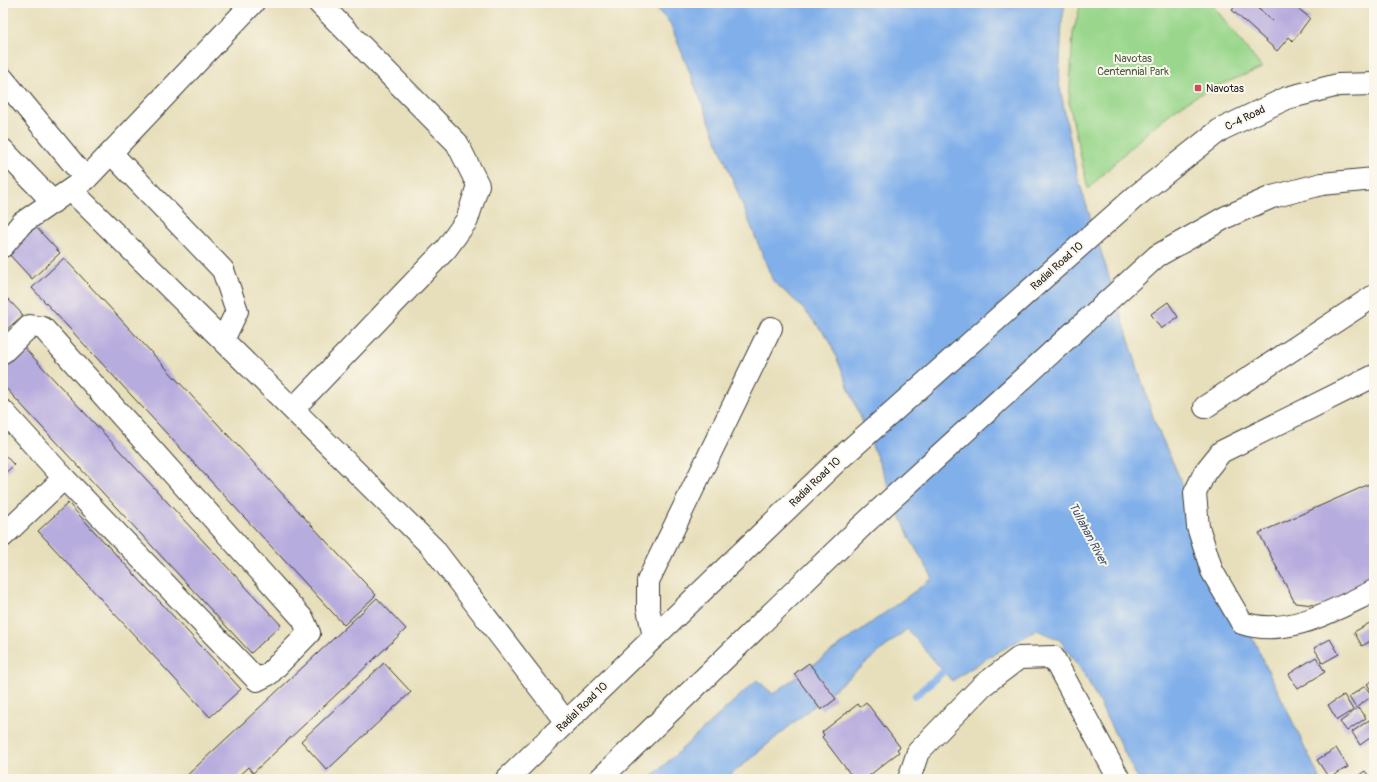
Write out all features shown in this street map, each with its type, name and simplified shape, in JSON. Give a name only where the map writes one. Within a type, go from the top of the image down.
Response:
[{"type":"main road","points":[[3,246],[22,223],[79,184],[111,153],[253,3]]},
{"type":"main road","points":[[293,409],[446,250],[467,220],[478,185],[457,144],[319,3]]},
{"type":"main road","points":[[3,79],[79,184],[223,340],[433,548],[566,722]]},
{"type":"main road","name":"C-4 Road","points":[[1135,197],[1220,130],[1287,98],[1338,85],[1374,84]]},
{"type":"main road","points":[[3,150],[53,202]]},
{"type":"main road","points":[[111,153],[223,270],[237,310],[223,340]]},
{"type":"main road","points":[[600,779],[863,525],[1157,256],[1226,217],[1272,197],[1322,184],[1374,179]]},
{"type":"main road","name":"Radial Road 10","points":[[507,779],[837,461],[1135,197]]},
{"type":"main road","points":[[1205,407],[1374,296]]},
{"type":"main road","points":[[3,352],[30,326],[43,328],[303,619],[309,632],[268,674],[257,680],[64,478],[3,411]]},
{"type":"main road","points":[[654,637],[648,608],[648,581],[771,328]]},
{"type":"main road","points":[[1374,376],[1222,452],[1205,472],[1195,493],[1198,527],[1212,571],[1242,623],[1255,627],[1295,624],[1321,616],[1374,591]]},
{"type":"main road","points":[[3,536],[64,478]]},
{"type":"main road","points":[[909,779],[918,752],[982,686],[1019,658],[1053,657],[1119,779]]},
{"type":"green space","name":"Navotas Centennial Park","points":[[1081,3],[1211,3],[1262,68],[1229,81],[1186,102],[1142,137],[1088,189],[1069,103],[1073,33]]},
{"type":"water","name":"Tullahan River","points":[[651,3],[1065,3],[1062,22],[1059,83],[1077,175],[1155,423],[1244,620],[1320,779],[1138,779],[1086,677],[1060,640],[1037,630],[984,660],[952,681],[907,629],[728,777],[729,779],[649,779],[757,680],[773,694],[933,578],[910,539],[829,339],[799,304],[773,281],[670,23]]},
{"type":"building","points":[[1238,3],[1252,3],[1272,21],[1253,3],[1297,3],[1295,6],[1310,18],[1293,41],[1289,37],[1277,51],[1232,10]]},
{"type":"building","points":[[33,224],[60,253],[32,279],[5,250]]},
{"type":"building","points":[[64,258],[376,595],[344,625],[32,288]]},
{"type":"building","points":[[8,299],[23,315],[3,333],[3,304]]},
{"type":"building","points":[[1168,302],[1178,317],[1161,329],[1151,314]]},
{"type":"building","points":[[21,344],[281,625],[251,653],[3,385],[3,362]]},
{"type":"building","points":[[3,453],[14,465],[3,475]]},
{"type":"building","points":[[1374,482],[1374,583],[1324,606],[1295,603],[1259,533]]},
{"type":"building","points":[[68,503],[241,689],[210,717],[38,531]]},
{"type":"building","points":[[377,598],[406,629],[253,773],[248,767],[235,779],[183,779]]},
{"type":"building","points":[[1373,621],[1374,639],[1362,646],[1354,632]]},
{"type":"building","points":[[1330,639],[1339,654],[1323,663],[1314,648]]},
{"type":"building","points":[[1316,657],[1325,672],[1298,689],[1289,674]]},
{"type":"building","points":[[384,663],[411,692],[327,770],[301,741]]},
{"type":"building","points":[[809,663],[836,699],[821,710],[794,674]]},
{"type":"building","points":[[1374,680],[1374,695],[1367,684]]},
{"type":"building","points":[[1365,686],[1372,696],[1356,708],[1349,697]]},
{"type":"building","points":[[1344,695],[1353,710],[1337,720],[1328,705]]},
{"type":"building","points":[[866,702],[900,747],[897,749],[899,752],[865,779],[854,779],[822,737],[824,735],[822,732],[858,704],[860,707]]},
{"type":"building","points":[[1358,708],[1366,718],[1347,731],[1340,722]]},
{"type":"building","points":[[1369,720],[1374,727],[1374,735],[1360,745],[1352,732]]},
{"type":"building","points":[[1336,748],[1348,767],[1329,778],[1317,760]]},
{"type":"building","points":[[1365,771],[1371,779],[1353,779]]},
{"type":"waterway","points":[[915,696],[951,665]]},
{"type":"place","name":"Navotas","points":[[1198,88]]}]
